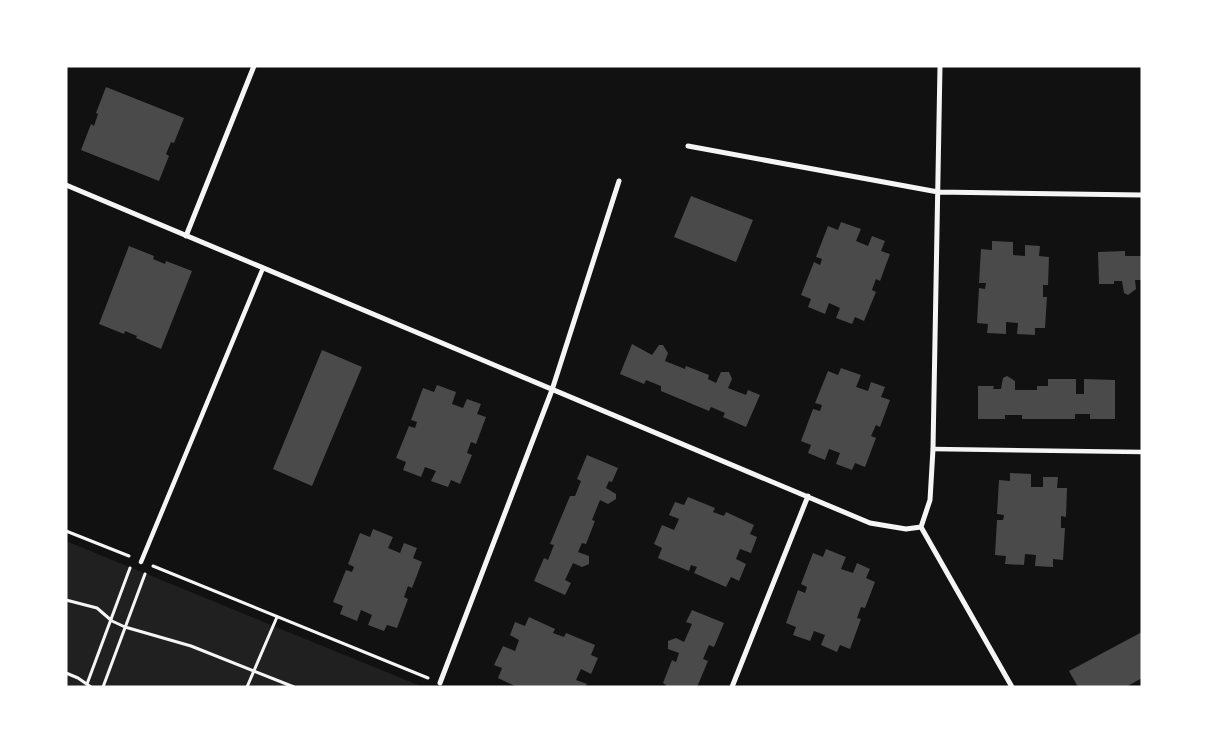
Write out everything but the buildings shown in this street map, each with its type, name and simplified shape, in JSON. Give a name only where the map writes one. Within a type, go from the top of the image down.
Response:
[{"type":"street","points":[[186,236],[254,66]]},
{"type":"street","points":[[940,66],[933,449],[930,500],[921,527],[1012,687]]},
{"type":"street","points":[[688,146],[938,192],[1142,195]]},
{"type":"street","points":[[440,683],[552,390],[619,181]]},
{"type":"street","points":[[66,185],[870,523],[906,529],[921,527]]},
{"type":"street","points":[[141,562],[263,268]]},
{"type":"street","points":[[933,449],[1142,452]]},
{"type":"street","points":[[732,687],[808,496]]},
{"type":"path","points":[[66,531],[141,562]]},
{"type":"path","points":[[87,684],[134,558]]},
{"type":"path","points":[[103,687],[148,564],[440,683]]},
{"type":"path","points":[[66,600],[96,608],[112,621],[125,627],[191,646],[294,687]]},
{"type":"path","points":[[247,687],[277,617]]},
{"type":"path","points":[[66,673],[91,687]]},
{"type":"shaded area","points":[[66,541],[423,687],[66,687]]}]
